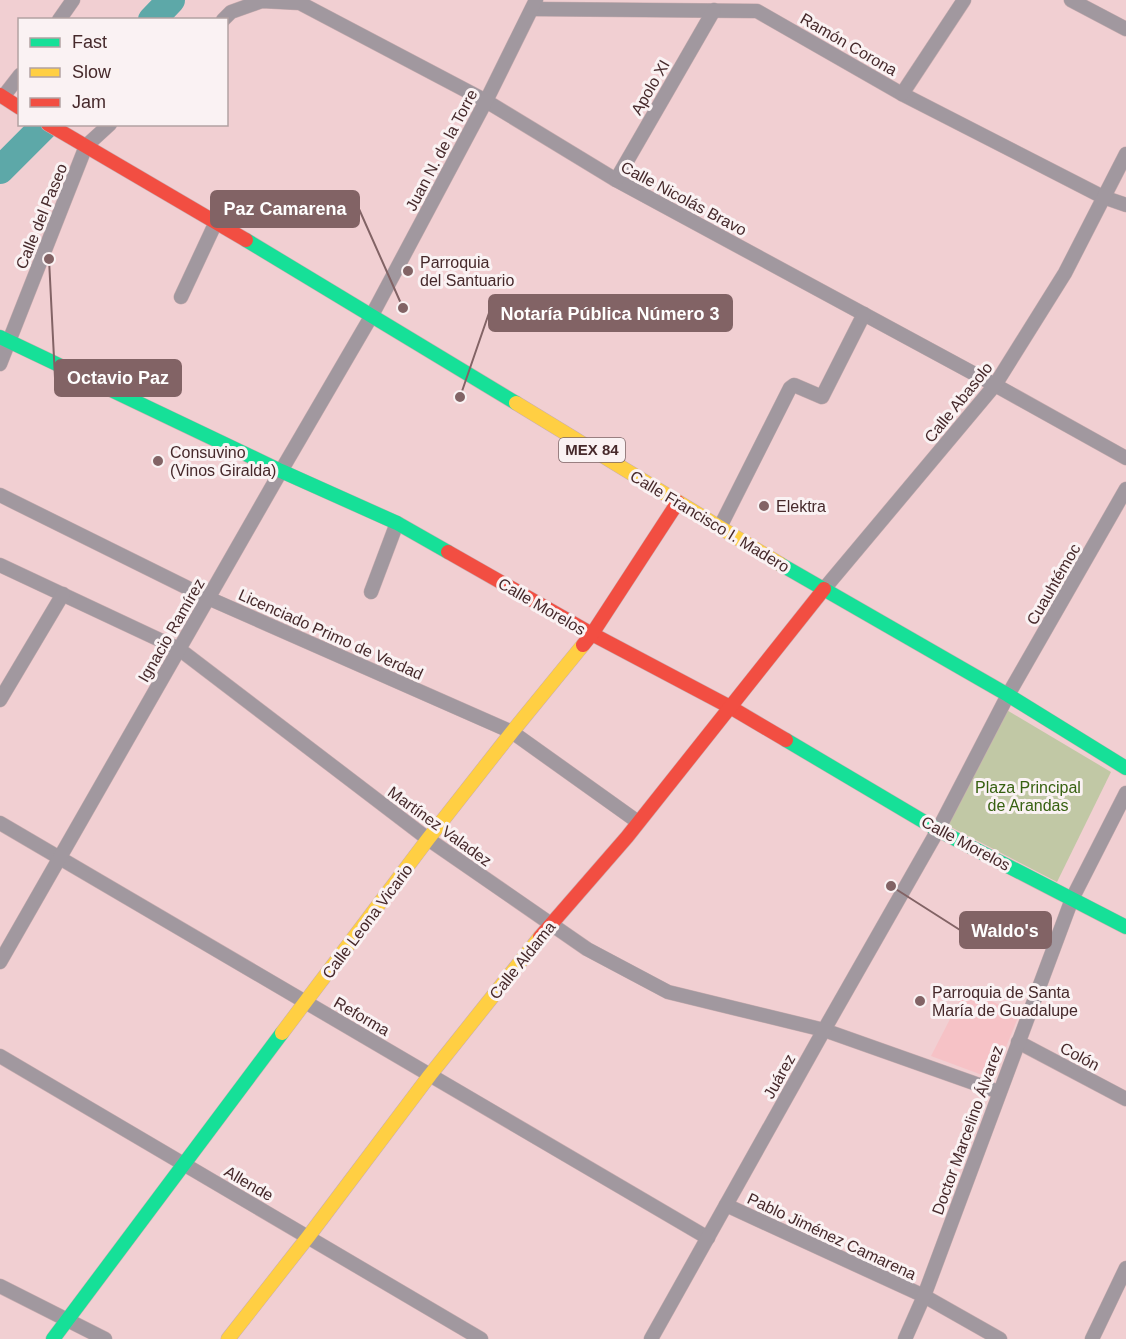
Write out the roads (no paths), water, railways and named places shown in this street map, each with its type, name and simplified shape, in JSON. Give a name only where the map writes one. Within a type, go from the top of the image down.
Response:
[{"type":"main road","name":"Calle Francisco I. Madero","points":[[53,128],[372,315],[783,566],[1008,695],[1126,768]]},
{"type":"main road","name":"Calle Morelos","points":[[5,340],[281,471],[398,523],[592,634],[730,707],[938,830],[1126,927]]},
{"type":"main road","name":"Calle Leona Vicario","points":[[53,1339],[428,839],[592,634],[678,502]]},
{"type":"main road","name":"Calle Aldama","points":[[228,1339],[430,1076],[550,925],[638,822],[824,588]]},
{"type":"street","points":[[60,18],[73,0]]},
{"type":"street","points":[[902,94],[964,0]]},
{"type":"street","points":[[1071,0],[1126,29]]},
{"type":"street","name":"Calle Nicolás Bravo","points":[[225,18],[231,12],[262,1],[300,3],[486,101],[616,180],[1126,458]]},
{"type":"street","name":"Ramón Corona","points":[[534,5],[757,11],[902,94],[1103,197],[1126,205]]},
{"type":"street","name":"Juan N. de la Torre","points":[[372,315],[486,101],[534,5]]},
{"type":"street","name":"Apolo XI","points":[[616,180],[714,10]]},
{"type":"street","points":[[8,100],[18,79]]},
{"type":"street","points":[[87,146],[108,126]]},
{"type":"street","name":"Calle del Paseo","points":[[0,364],[5,340],[87,146]]},
{"type":"street","name":"Calle Abasolo","points":[[824,588],[995,385],[1065,273],[1126,154]]},
{"type":"street","points":[[181,297],[216,222]]},
{"type":"street","points":[[720,527],[790,388],[794,385],[822,397],[864,314]]},
{"type":"street","name":"Ignacio Ramírez","points":[[0,962],[372,315]]},
{"type":"street","name":"Cuauhtémoc","points":[[938,830],[1008,695],[1126,489]]},
{"type":"street","name":"Licenciado Primo de Verdad","points":[[0,495],[208,598],[512,732],[638,822]]},
{"type":"street","points":[[371,592],[398,523]]},
{"type":"street","name":"Martínez Valadez","points":[[0,565],[179,649],[428,839],[550,925],[587,949],[668,992],[824,1030],[999,1092]]},
{"type":"street","points":[[0,700],[63,594]]},
{"type":"street","name":"Doctor Marcelino Álvarez","points":[[905,1339],[924,1296],[1072,899],[1126,793]]},
{"type":"street","name":"Reforma","points":[[0,823],[708,1238]]},
{"type":"street","name":"Juárez","points":[[651,1339],[938,830]]},
{"type":"street","name":"Colón","points":[[1018,1042],[1126,1100]]},
{"type":"street","name":"Allende","points":[[0,1056],[481,1339]]},
{"type":"street","name":"Pablo Jiménez Camarena","points":[[726,1205],[924,1296],[1000,1339]]},
{"type":"street","points":[[1092,1339],[1126,1268]]},
{"type":"street","points":[[0,1286],[105,1339]]},
{"type":"waterway","points":[[154,18],[171,0]]},
{"type":"waterway","points":[[0,170],[44,126]]},
{"type":"place","name":"Octavio Paz","points":[[49,259]]},
{"type":"place","name":"Parroquia del Santuario","points":[[408,271]]},
{"type":"place","name":"Paz Camarena","points":[[403,308]]},
{"type":"place","name":"Notaría Pública Número 3","points":[[460,397]]},
{"type":"place","name":"Consuvino (Vinos Giralda)","points":[[158,461]]},
{"type":"place","name":"Elektra","points":[[764,506]]},
{"type":"place","name":"Waldo's","points":[[891,886]]},
{"type":"place","name":"Parroquia de Santa María de Guadalupe","points":[[920,1001]]},
{"type":"park label","name":"Plaza Principal de Arandas","points":[[1028,796]]}]
